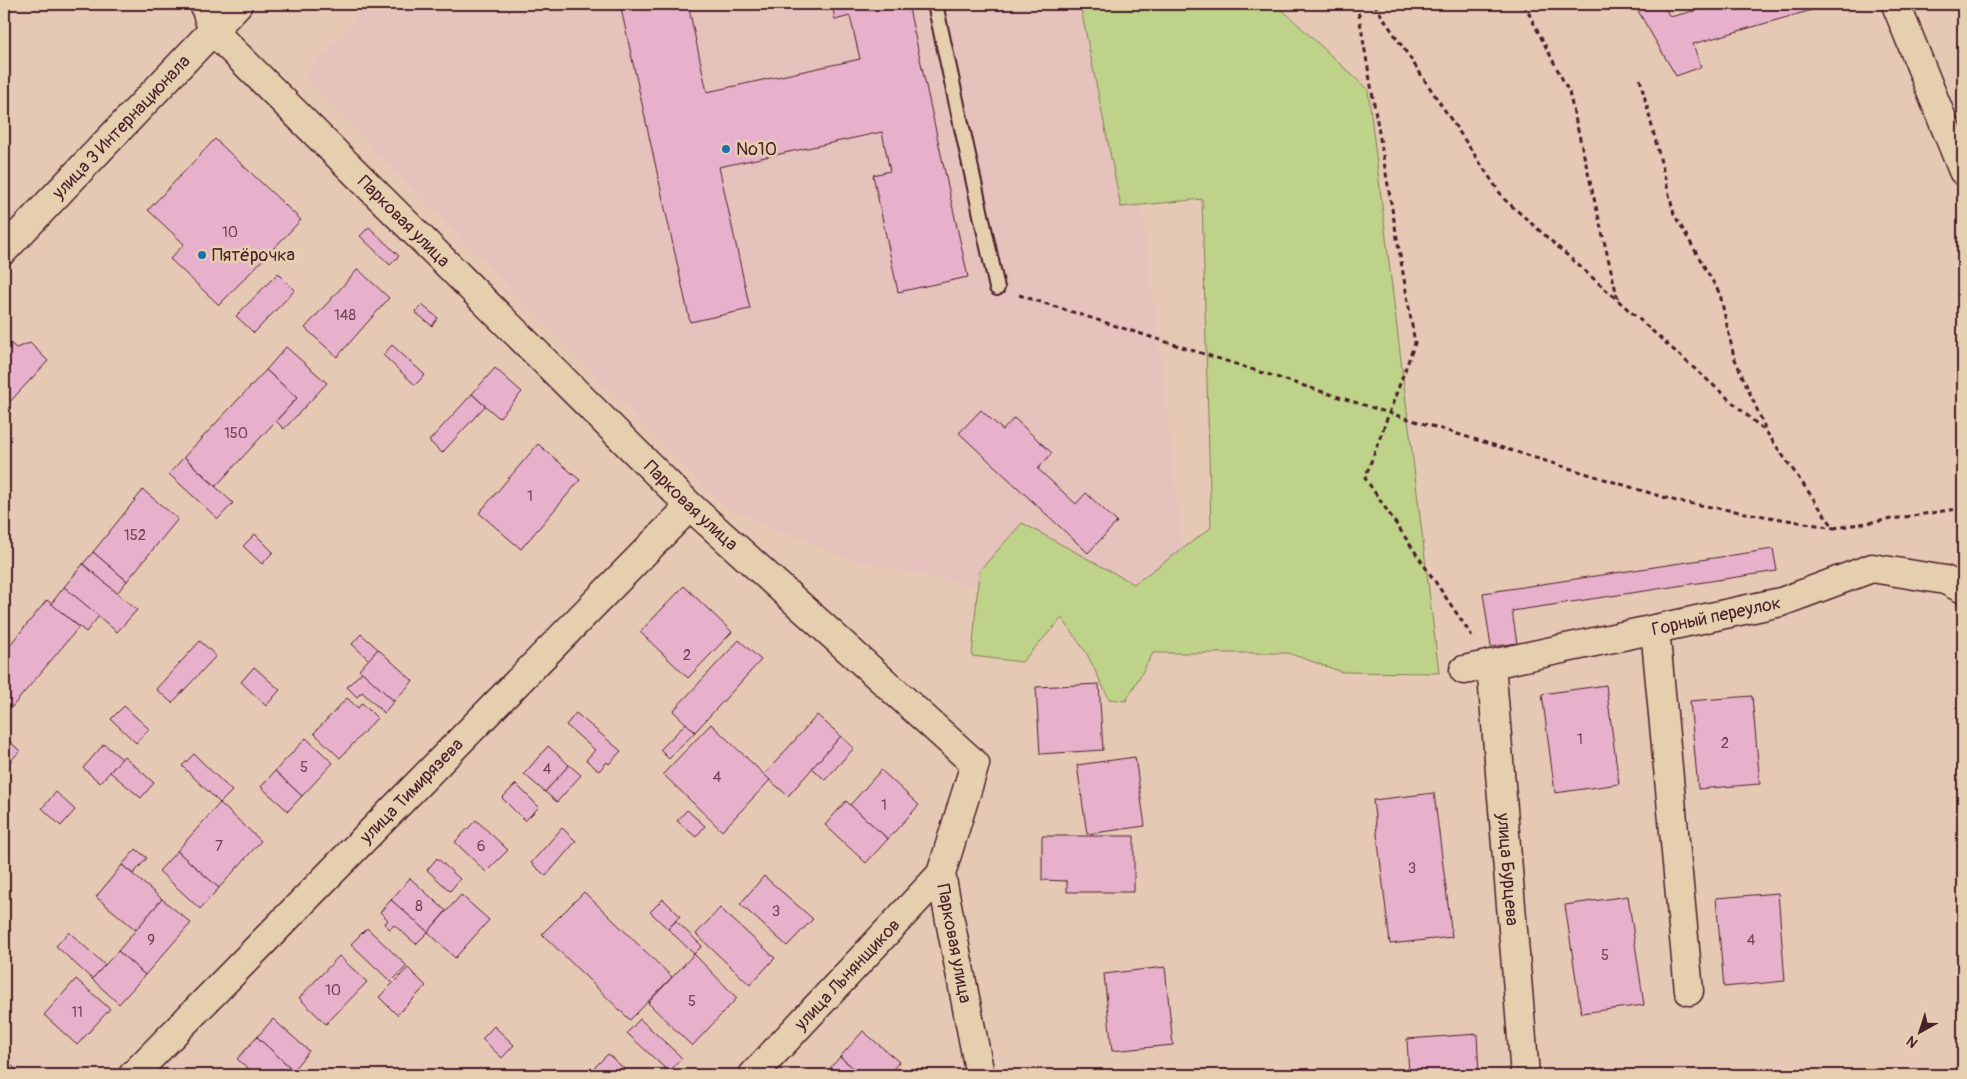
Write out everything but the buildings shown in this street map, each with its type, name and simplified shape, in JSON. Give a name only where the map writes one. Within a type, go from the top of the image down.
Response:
[{"type":"street","name":"Парковая улица","points":[[204,4],[213,30],[690,506],[975,764],[941,874],[980,1075]]},
{"type":"street","name":"улица 3 Интернационала","points":[[4,250],[238,4]]},
{"type":"street","points":[[1897,7],[1963,171]]},
{"type":"street","name":"улица Тимирязева","points":[[133,1075],[690,506]]},
{"type":"street","name":"Горный переулок","points":[[1464,670],[1780,602],[1872,568],[1945,580],[1963,589]]},
{"type":"street","points":[[1655,629],[1688,991]]},
{"type":"street","name":"улица Бурцева","points":[[1491,664],[1525,1075]]},
{"type":"street","name":"улица Льнянщиков","points":[[753,1075],[941,874]]},
{"type":"lane","points":[[935,4],[998,288]]},
{"type":"path","points":[[1357,4],[1415,343],[1365,478],[1491,664]]},
{"type":"path","points":[[1374,4],[1504,200],[1767,433]]},
{"type":"path","points":[[1524,4],[1569,92],[1618,301]]},
{"type":"path","points":[[1640,79],[1674,214],[1720,294],[1734,357],[1767,433],[1834,528]]},
{"type":"path","points":[[998,288],[1389,413],[1676,501],[1834,528],[1963,508]]},
{"type":"shaded area","points":[[369,4],[1118,4],[1189,599],[1066,604],[851,560],[723,506],[303,77]]},
{"type":"green space","points":[[1080,4],[1276,4],[1368,90],[1439,673],[1342,672],[1288,653],[1153,653],[1126,701],[1109,699],[1087,654],[1062,618],[1022,662],[972,656],[979,571],[1022,523],[1134,584],[1211,528],[1202,199],[1121,207]]},
{"type":"place","name":"№10","points":[[726,149]]},
{"type":"place","name":"Пятёрочка","points":[[202,255]]}]
